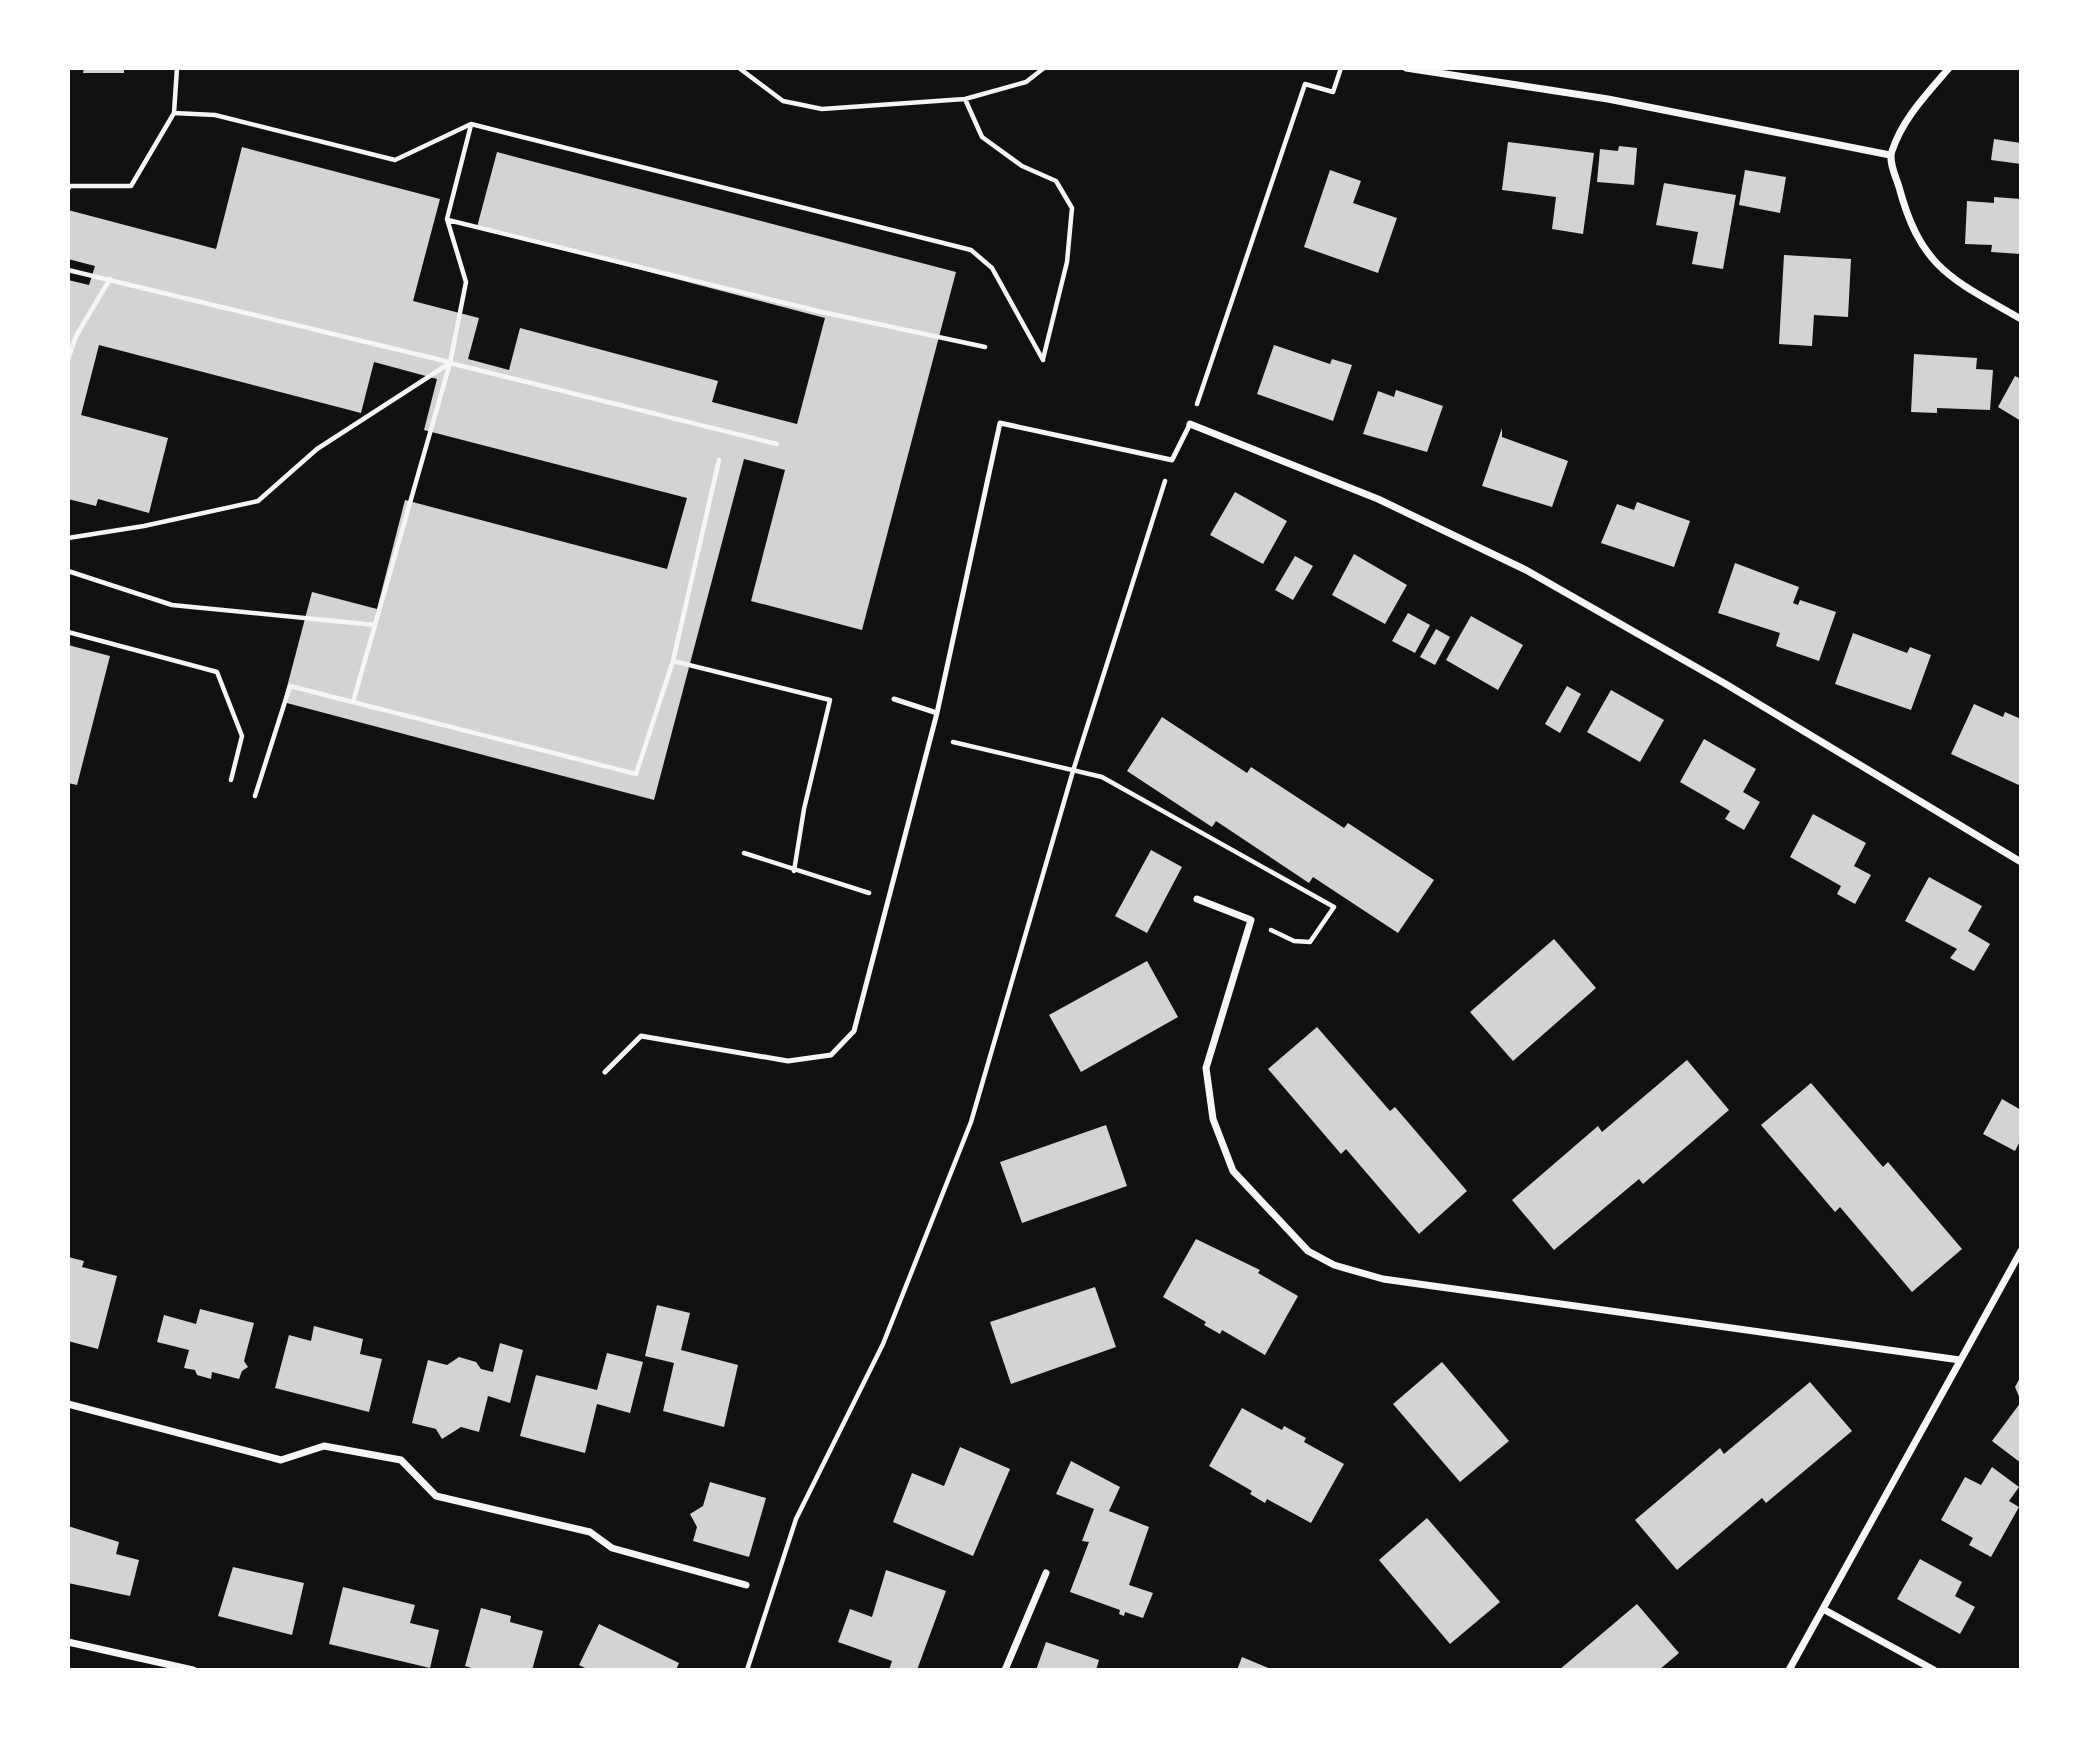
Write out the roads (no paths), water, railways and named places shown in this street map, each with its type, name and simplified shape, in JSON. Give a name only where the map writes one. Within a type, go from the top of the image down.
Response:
[{"type":"street","points":[[1406,68],[1608,99],[1890,155]]},
{"type":"street","points":[[1949,68],[1907,117],[1890,155],[1908,221],[1930,259],[1965,287],[2021,319]]},
{"type":"street","points":[[1190,424],[1378,499],[1526,570],[1724,683],[2021,862]]},
{"type":"street","points":[[1197,899],[1251,920],[1206,1068],[1213,1119],[1233,1171],[1308,1251],[1334,1265],[1383,1279],[1960,1360]]},
{"type":"street","points":[[1789,1670],[2021,1251]]},
{"type":"street","points":[[68,1404],[281,1460],[324,1446],[401,1460],[436,1496],[590,1532],[612,1548],[746,1585]]},
{"type":"street","points":[[1005,1670],[1046,1573]]},
{"type":"street","points":[[1823,1609],[1934,1670]]},
{"type":"street","points":[[68,1642],[193,1670]]},
{"type":"lane","points":[[605,1072],[641,1036],[788,1061],[831,1055],[854,1031],[937,713],[1000,423],[1172,460],[1190,424]]},
{"type":"lane","points":[[894,699],[937,713]]}]
